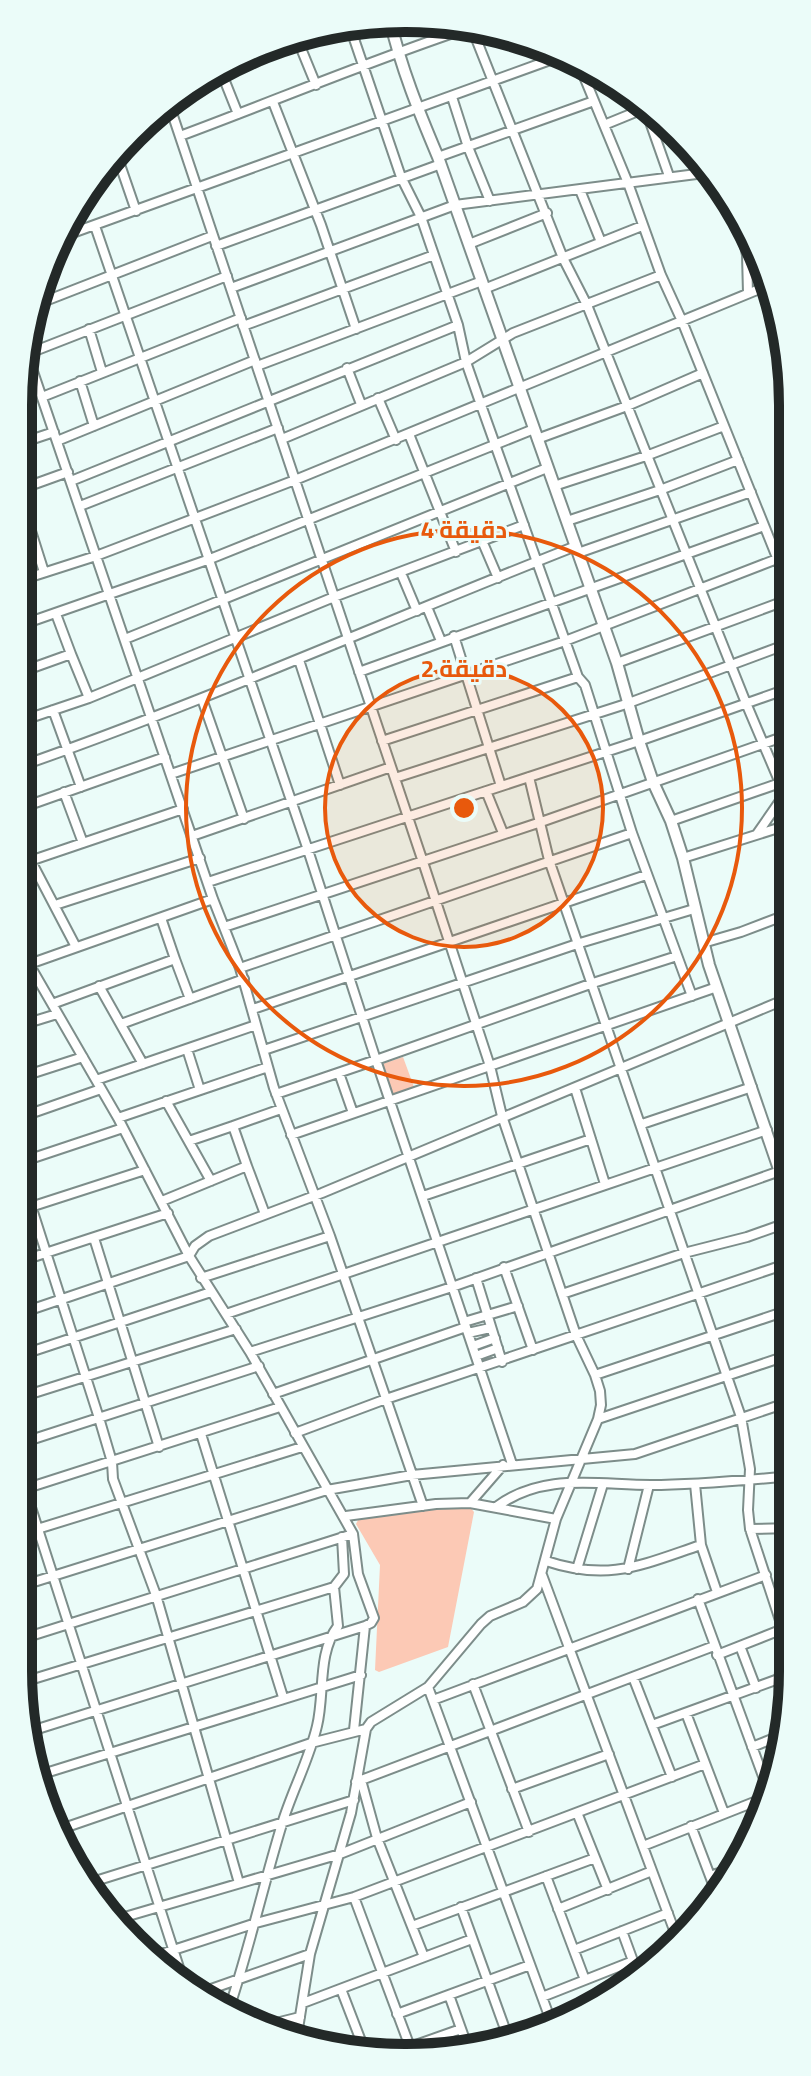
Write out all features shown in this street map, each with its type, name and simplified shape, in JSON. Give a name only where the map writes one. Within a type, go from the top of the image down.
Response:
[{"type":"main road","points":[[393,33],[397,52],[439,160],[604,625],[626,704],[653,782],[671,821],[703,943],[779,1168]]},
{"type":"street","points":[[180,136],[449,35]]},
{"type":"street","points":[[353,36],[401,177],[421,217],[495,446],[578,677],[585,685],[646,875],[692,996]]},
{"type":"street","points":[[476,39],[537,195],[563,258],[587,305],[779,780]]},
{"type":"street","points":[[301,47],[316,85]]},
{"type":"street","points":[[75,232],[549,60]]},
{"type":"street","points":[[585,78],[779,563]]},
{"type":"street","points":[[224,79],[238,114]]},
{"type":"street","points":[[452,97],[490,201]]},
{"type":"street","points":[[216,246],[401,177],[513,129],[594,101]]},
{"type":"street","points":[[273,102],[356,329]]},
{"type":"street","points":[[604,125],[635,111]]},
{"type":"street","points":[[172,114],[423,862],[490,1066],[518,1164],[601,1399],[598,1419],[556,1519],[546,1561],[531,1596],[481,1624],[428,1687],[371,1722],[366,1729],[354,1800],[310,1954],[298,2028]]},
{"type":"street","points":[[651,124],[669,176]]},
{"type":"street","points":[[120,165],[136,211]]},
{"type":"street","points":[[231,288],[455,205],[698,173]]},
{"type":"street","points":[[580,190],[601,242]]},
{"type":"street","points":[[469,244],[547,213]]},
{"type":"street","points":[[95,226],[410,1155],[508,1464]]},
{"type":"street","points":[[32,441],[94,426],[256,363],[563,258],[642,226]]},
{"type":"street","points":[[48,300],[212,236]]},
{"type":"street","points":[[746,252],[748,293]]},
{"type":"street","points":[[32,394],[80,381],[141,356],[434,255]]},
{"type":"street","points":[[282,439],[466,362],[502,338],[661,275]]},
{"type":"street","points":[[36,350],[227,276]]},
{"type":"street","points":[[32,576],[96,556],[295,480],[760,288]]},
{"type":"street","points":[[32,486],[170,442],[458,325]]},
{"type":"street","points":[[89,329],[102,372]]},
{"type":"street","points":[[347,368],[361,404]]},
{"type":"street","points":[[32,622],[210,559],[495,446],[627,406],[703,373]]},
{"type":"street","points":[[34,374],[213,899],[244,979],[281,1109],[330,1236],[423,1506]]},
{"type":"street","points":[[80,381],[94,426]]},
{"type":"street","points":[[378,398],[396,440]]},
{"type":"street","points":[[554,486],[724,426]]},
{"type":"street","points":[[80,506],[278,428]]},
{"type":"street","points":[[409,434],[456,552]]},
{"type":"street","points":[[567,521],[738,460]]},
{"type":"street","points":[[125,639],[547,468]]},
{"type":"street","points":[[32,762],[250,680],[538,561],[673,521],[751,492]]},
{"type":"street","points":[[32,717],[89,698],[334,597],[524,525]]},
{"type":"street","points":[[359,672],[764,526]]},
{"type":"street","points":[[32,534],[44,572]]},
{"type":"street","points":[[483,543],[498,578]]},
{"type":"street","points":[[171,774],[565,641],[777,558]]},
{"type":"street","points":[[401,573],[417,611]]},
{"type":"street","points":[[617,663],[779,603]]},
{"type":"street","points":[[427,607],[441,641]]},
{"type":"street","points":[[56,614],[89,698]]},
{"type":"street","points":[[454,636],[501,786]]},
{"type":"street","points":[[395,778],[626,704],[779,647]]},
{"type":"street","points":[[32,668],[71,654]]},
{"type":"street","points":[[299,660],[340,785]]},
{"type":"street","points":[[382,741],[578,677]]},
{"type":"street","points":[[208,882],[639,741],[779,692]]},
{"type":"street","points":[[202,699],[244,819]]},
{"type":"street","points":[[53,710],[81,787]]},
{"type":"street","points":[[224,927],[541,822],[779,738]]},
{"type":"street","points":[[32,804],[165,757]]},
{"type":"street","points":[[192,836],[391,767]]},
{"type":"street","points":[[529,777],[549,860],[741,1417],[750,1480],[750,1529],[779,1616]]},
{"type":"street","points":[[671,821],[779,783]]},
{"type":"street","points":[[486,791],[503,833]]},
{"type":"street","points":[[64,792],[83,843]]},
{"type":"street","points":[[756,835],[779,802]]},
{"type":"street","points":[[32,861],[183,809]]},
{"type":"street","points":[[683,858],[779,828]]},
{"type":"street","points":[[240,968],[632,833]]},
{"type":"street","points":[[55,905],[200,858]]},
{"type":"street","points":[[32,863],[76,947]]},
{"type":"street","points":[[253,1009],[646,875]]},
{"type":"street","points":[[32,963],[213,899]]},
{"type":"street","points":[[264,1050],[580,943],[694,909]]},
{"type":"street","points":[[161,918],[190,999]]},
{"type":"street","points":[[703,943],[779,918]]},
{"type":"street","points":[[276,1094],[677,956]]},
{"type":"street","points":[[52,1004],[175,959]]},
{"type":"street","points":[[32,969],[118,1118],[201,1278],[259,1366],[302,1447],[346,1516],[353,1534],[358,1574],[374,1618],[365,1626],[37,1729]]},
{"type":"street","points":[[121,1024],[244,979]]},
{"type":"street","points":[[99,986],[143,1064]]},
{"type":"street","points":[[291,1135],[717,987]]},
{"type":"street","points":[[32,1310],[189,1256],[195,1246],[209,1236],[314,1196],[779,1002]]},
{"type":"street","points":[[32,1022],[57,1014]]},
{"type":"street","points":[[32,1112],[143,1064],[256,1025]]},
{"type":"street","points":[[187,1049],[200,1090]]},
{"type":"street","points":[[32,1073],[83,1057]]},
{"type":"street","points":[[118,1118],[268,1067]]},
{"type":"street","points":[[339,1073],[353,1113]]},
{"type":"street","points":[[642,1124],[752,1087]]},
{"type":"street","points":[[575,1088],[605,1184]]},
{"type":"street","points":[[166,1101],[211,1181]]},
{"type":"street","points":[[189,1141],[281,1109]]},
{"type":"street","points":[[233,1126],[265,1214]]},
{"type":"street","points":[[32,1159],[123,1128]]},
{"type":"street","points":[[226,1314],[767,1130]]},
{"type":"street","points":[[423,1196],[591,1139]]},
{"type":"street","points":[[162,1201],[247,1166]]},
{"type":"street","points":[[32,1207],[145,1170]]},
{"type":"street","points":[[250,1352],[452,1287],[779,1171]]},
{"type":"street","points":[[32,1210],[99,1418],[112,1462],[113,1479],[156,1595],[239,1883]]},
{"type":"street","points":[[32,1258],[168,1213]]},
{"type":"street","points":[[562,1294],[684,1253],[779,1226]]},
{"type":"street","points":[[201,1278],[330,1236]]},
{"type":"street","points":[[94,1238],[159,1447]]},
{"type":"street","points":[[295,1433],[386,1399],[779,1266]]},
{"type":"street","points":[[504,1267],[533,1350]]},
{"type":"street","points":[[476,1278],[502,1362]]},
{"type":"street","points":[[32,1351],[211,1292]]},
{"type":"street","points":[[273,1394],[518,1306]]},
{"type":"street","points":[[595,1375],[779,1313]]},
{"type":"street","points":[[466,1327],[490,1328]]},
{"type":"street","points":[[32,1394],[236,1329]]},
{"type":"street","points":[[473,1346],[495,1338]]},
{"type":"street","points":[[476,1356],[498,1348]]},
{"type":"street","points":[[598,1419],[779,1358]]},
{"type":"street","points":[[32,1440],[259,1366]]},
{"type":"street","points":[[32,1583],[327,1490],[412,1475],[635,1454],[779,1405]]},
{"type":"street","points":[[32,1487],[280,1407]]},
{"type":"street","points":[[201,1434],[283,1697]]},
{"type":"street","points":[[32,1531],[302,1447]]},
{"type":"street","points":[[470,1503],[508,1464]]},
{"type":"street","points":[[496,1507],[519,1492],[572,1481],[649,1485],[779,1477]]},
{"type":"street","points":[[577,1569],[603,1484]]},
{"type":"street","points":[[695,1484],[701,1545],[717,1592]]},
{"type":"street","points":[[628,1569],[649,1485]]},
{"type":"street","points":[[346,1516],[470,1503],[556,1519]]},
{"type":"street","points":[[32,1514],[179,1968]]},
{"type":"street","points":[[750,1529],[779,1528]]},
{"type":"street","points":[[32,1635],[353,1534]]},
{"type":"street","points":[[32,1679],[334,1587],[344,1574],[342,1537]]},
{"type":"street","points":[[546,1561],[577,1569],[628,1569],[701,1545]]},
{"type":"street","points":[[541,1574],[674,1930]]},
{"type":"street","points":[[433,1700],[766,1575]]},
{"type":"street","points":[[232,2001],[283,1822],[320,1713],[325,1658],[331,1635],[338,1626],[334,1587]]},
{"type":"street","points":[[698,1599],[763,1776]]},
{"type":"street","points":[[354,1730],[365,1626]]},
{"type":"street","points":[[358,1781],[633,1677],[715,1650],[740,1646],[779,1631]]},
{"type":"street","points":[[740,1646],[756,1688]]},
{"type":"street","points":[[47,1773],[361,1675]]},
{"type":"street","points":[[633,1677],[672,1777]]},
{"type":"street","points":[[652,1725],[779,1679]]},
{"type":"street","points":[[473,1684],[529,1832]]},
{"type":"street","points":[[428,1687],[549,2016]]},
{"type":"street","points":[[686,1713],[724,1813]]},
{"type":"street","points":[[67,1827],[311,1743],[366,1729]]},
{"type":"street","points":[[752,1747],[773,1739]]},
{"type":"street","points":[[512,1789],[609,1754]]},
{"type":"street","points":[[162,1954],[256,1923],[354,1897],[578,1815],[705,1764]]},
{"type":"street","points":[[358,1781],[424,1957]]},
{"type":"street","points":[[97,1881],[354,1800]]},
{"type":"street","points":[[125,1917],[340,1854],[471,1802]]},
{"type":"street","points":[[643,1846],[755,1802]]},
{"type":"street","points":[[578,1815],[608,1890]]},
{"type":"street","points":[[691,1826],[713,1883]]},
{"type":"street","points":[[412,1926],[595,1858]]},
{"type":"street","points":[[558,1909],[652,1871]]},
{"type":"street","points":[[710,1876],[719,1873]]},
{"type":"street","points":[[546,1876],[585,1980]]},
{"type":"street","points":[[354,1897],[409,2044]]},
{"type":"street","points":[[461,1907],[505,2030]]},
{"type":"street","points":[[574,1950],[668,1913]]},
{"type":"street","points":[[622,1931],[635,1966]]},
{"type":"street","points":[[303,2003],[472,1939]]},
{"type":"street","points":[[212,1989],[310,1954]]},
{"type":"street","points":[[542,1997],[633,1961]]},
{"type":"street","points":[[397,2014],[530,1965]]},
{"type":"street","points":[[341,1989],[361,2041]]},
{"type":"street","points":[[449,1995],[465,2039]]},
{"type":"street","points":[[280,2022],[300,2017]]},
{"type":"street","points":[[420,2043],[461,2029]]},
{"type":"shaded area","points":[[403,1057],[414,1087],[393,1095],[382,1064]]},
{"type":"shaded area","points":[[470,1507],[474,1512],[448,1647],[379,1672],[375,1670],[380,1565],[356,1524],[360,1516]]}]
